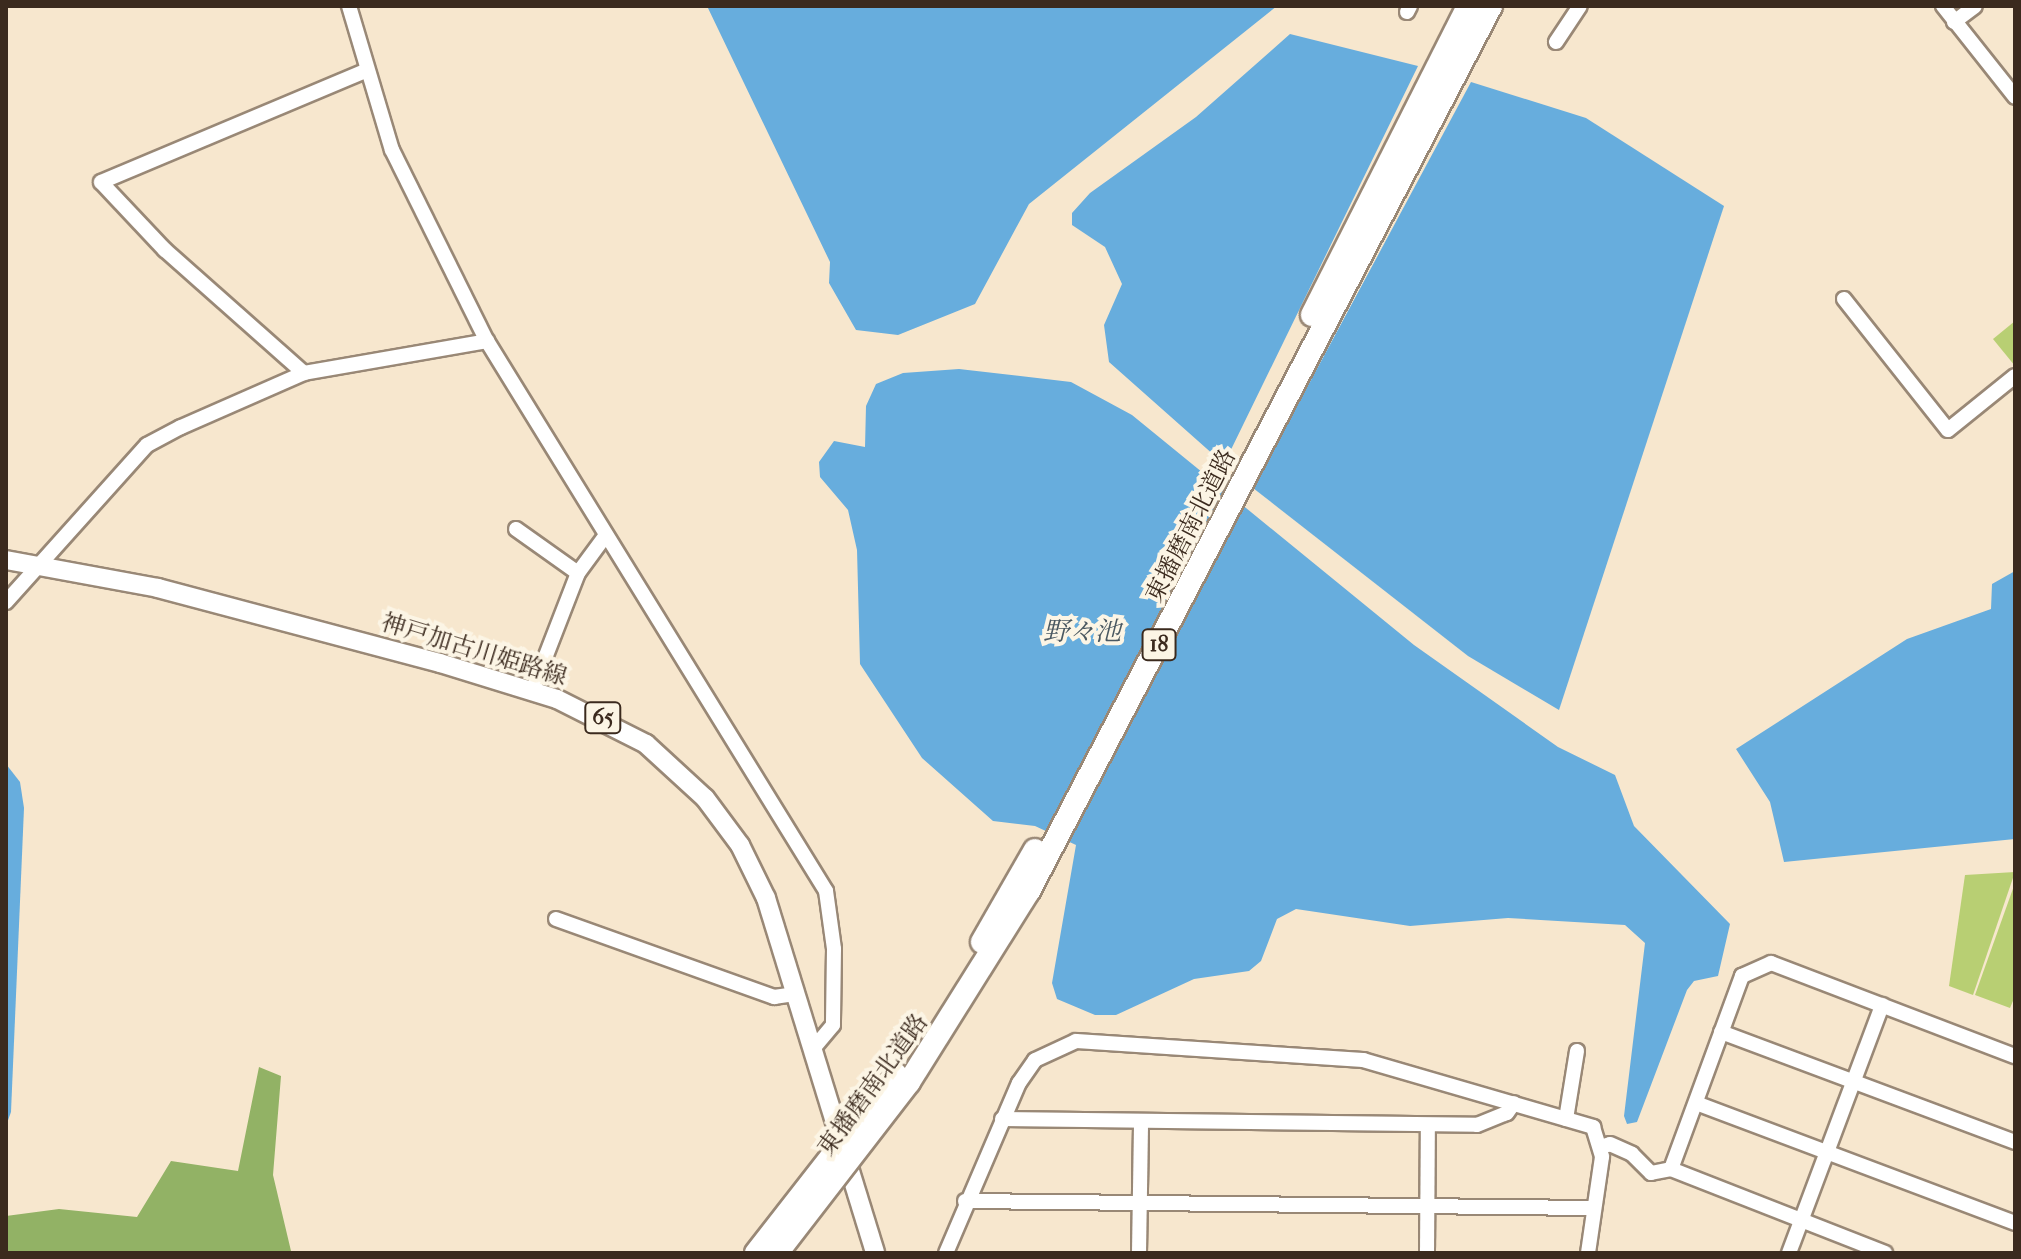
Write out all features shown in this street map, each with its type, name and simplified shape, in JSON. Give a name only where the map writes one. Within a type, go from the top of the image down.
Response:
[{"type":"highway","name":"東播磨南北道路","points":[[756,1253],[898,1071],[1024,870],[1468,6]]},
{"type":"highway","name":"東播磨南北道路","points":[[777,1253],[909,1082],[1029,891],[1491,6]]},
{"type":"main road","name":"神戸加古川姫路線","points":[[6,560],[172,591],[533,689],[624,729],[705,798],[740,845],[766,898],[875,1253]]},
{"type":"street","points":[[349,6],[365,71],[392,150],[487,341],[826,891],[834,949],[833,1025],[813,1049]]},
{"type":"street","points":[[1556,42],[1573,31],[1580,6]]},
{"type":"street","points":[[1943,6],[2015,97]]},
{"type":"street","points":[[1954,22],[1975,6]]},
{"type":"street","points":[[304,373],[165,250],[101,182],[365,71]]},
{"type":"street","points":[[1844,299],[1948,430],[2015,376]]},
{"type":"street","points":[[6,602],[147,445],[304,373],[487,341]]},
{"type":"street","points":[[516,529],[578,573]]},
{"type":"street","points":[[533,689],[578,573],[606,535]]},
{"type":"street","points":[[556,919],[774,997],[796,994]]},
{"type":"street","points":[[1671,1169],[1742,976],[1771,963],[2015,1056]]},
{"type":"street","points":[[1789,1253],[1882,1005]]},
{"type":"street","points":[[1721,1032],[2015,1142]]},
{"type":"street","points":[[946,1253],[965,1201],[1002,1119],[1035,1060],[1076,1041],[1363,1060],[1593,1127],[1601,1147],[1588,1253]]},
{"type":"street","points":[[1566,1119],[1577,1051]]},
{"type":"street","points":[[1002,1119],[1477,1125],[1507,1113],[1514,1103]]},
{"type":"street","points":[[1696,1103],[2015,1223]]},
{"type":"street","points":[[1139,1253],[1141,1121]]},
{"type":"street","points":[[1427,1253],[1428,1125]]},
{"type":"street","points":[[1601,1147],[1610,1144],[1632,1154],[1651,1173],[1671,1169],[1885,1253]]},
{"type":"street","points":[[965,1201],[1594,1208]]},
{"type":"green space","points":[[2015,321],[2015,366],[1993,339]]},
{"type":"green space","points":[[2015,872],[1973,995],[1949,986],[1965,875]]},
{"type":"green space","points":[[2015,883],[2015,996],[2010,1008],[1975,995]]},
{"type":"green space","points":[[259,1067],[281,1076],[273,1175],[291,1251],[6,1253],[6,1216],[59,1209],[137,1217],[171,1161],[238,1171]]},
{"type":"water","points":[[707,6],[1277,6],[1029,204],[975,304],[898,335],[856,330],[829,283],[830,262]]},
{"type":"water","points":[[1290,34],[1418,66],[1224,464],[1109,362],[1104,325],[1122,284],[1105,247],[1072,225],[1072,213],[1090,193],[1196,117]]},
{"type":"water","points":[[1471,82],[1586,118],[1724,206],[1559,710],[1468,656],[1253,488]]},
{"type":"water","name":"野々池","points":[[959,369],[1071,382],[1132,415],[1414,645],[1558,747],[1615,775],[1634,826],[1730,924],[1718,976],[1694,981],[1687,990],[1637,1122],[1627,1124],[1624,1116],[1645,943],[1625,925],[1508,918],[1410,926],[1296,909],[1277,919],[1261,961],[1249,971],[1194,979],[1116,1015],[1095,1015],[1057,999],[1052,983],[1076,845],[1035,826],[993,821],[922,758],[860,664],[857,550],[848,510],[820,477],[819,462],[834,441],[865,447],[866,406],[876,384],[903,373]]},
{"type":"water","points":[[2015,571],[2015,839],[1784,862],[1770,802],[1736,749],[1907,639],[1991,609],[1992,584]]},
{"type":"water","points":[[6,764],[20,782],[24,808],[11,1112],[6,1126]]}]
